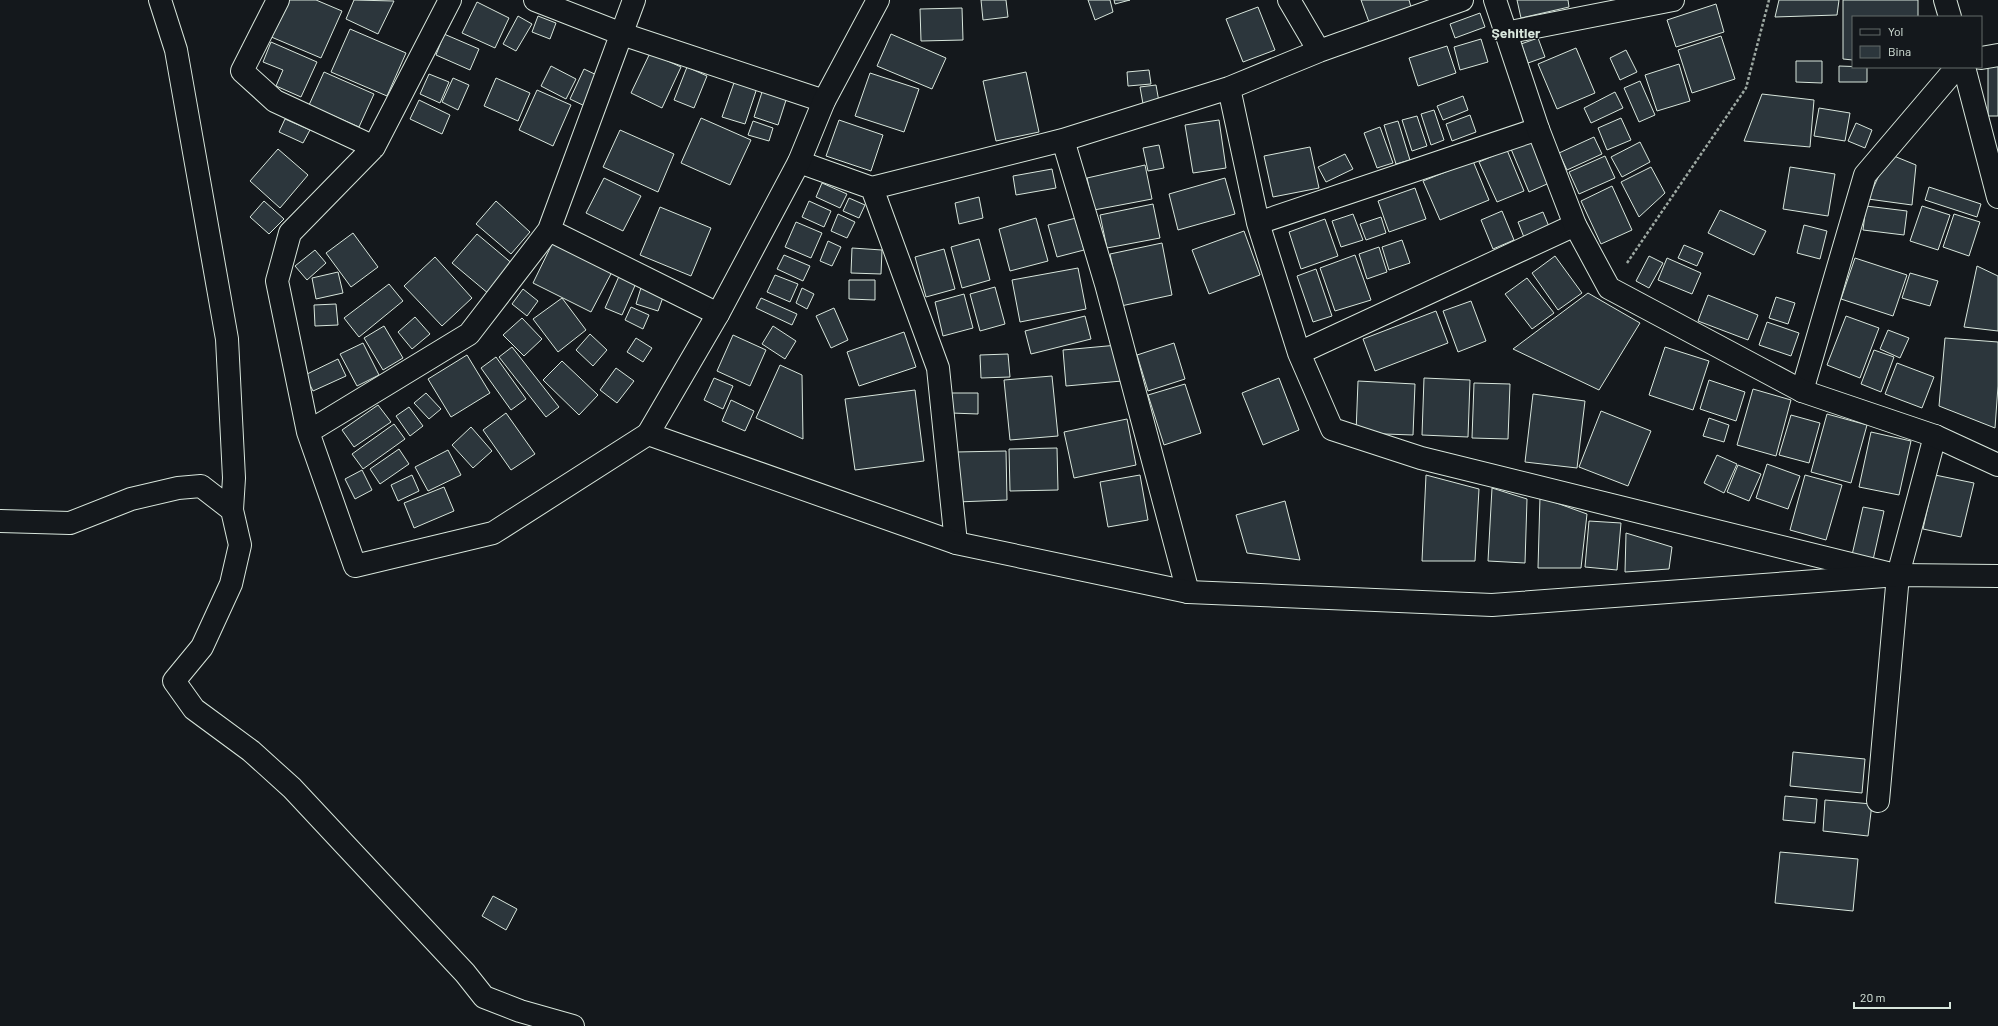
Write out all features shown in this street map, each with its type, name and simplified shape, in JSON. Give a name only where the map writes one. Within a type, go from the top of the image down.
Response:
[{"type":"street","points":[[160,0],[176,50],[227,339],[234,478],[232,510],[240,545],[231,584],[202,647],[174,680],[194,709],[251,751],[292,788],[465,973],[484,997],[562,1024]]},
{"type":"street","points":[[278,0],[242,71],[275,101],[374,147]]},
{"type":"street","points":[[450,0],[374,147],[290,233],[277,281],[308,432],[355,566],[493,533],[648,434],[718,314],[799,162],[824,101],[878,0]]},
{"type":"street","points":[[535,0],[622,34],[824,101]]},
{"type":"street","points":[[308,432],[469,334],[549,230],[634,0]]},
{"type":"street","points":[[1289,0],[1318,52]]},
{"type":"street","points":[[799,162],[872,188],[1063,140],[1229,88],[1318,52],[1462,0]]},
{"type":"street","points":[[1495,0],[1538,129],[1575,225],[1610,288],[1802,391],[1934,436],[1998,465]]},
{"type":"street","points":[[1506,33],[1672,0]]},
{"type":"street","points":[[1945,0],[1950,16]]},
{"type":"street","points":[[1982,58],[1998,55]]},
{"type":"street","points":[[1802,391],[1865,175],[1956,68]]},
{"type":"street","points":[[1964,68],[1998,197]]},
{"type":"street","points":[[1229,88],[1258,223],[1299,353],[1332,429],[1421,458],[1898,575]]},
{"type":"street","points":[[1258,223],[1538,129]]},
{"type":"street","points":[[1063,140],[1106,284],[1188,592]]},
{"type":"street","points":[[872,188],[938,368],[956,542]]},
{"type":"street","points":[[1299,353],[1575,225]]},
{"type":"street","points":[[549,230],[718,314]]},
{"type":"street","points":[[648,434],[956,542],[1188,592],[1492,605],[1898,575],[1998,576]]},
{"type":"street","points":[[1878,801],[1898,575],[1934,436]]},
{"type":"street","points":[[0,521],[70,523],[131,499],[178,488],[201,486],[232,510]]},
{"type":"path","points":[[1610,288],[1746,88],[1769,0]]},
{"type":"building","points":[[284,0],[316,0],[342,11],[321,58],[269,36]]},
{"type":"building","points":[[354,0],[394,1],[378,34],[346,19]]},
{"type":"building","points":[[981,0],[1006,0],[1008,17],[983,20]]},
{"type":"building","points":[[1088,0],[1110,0],[1113,12],[1095,20]]},
{"type":"building","points":[[1114,0],[1130,0],[1115,4]]},
{"type":"building","points":[[1361,0],[1409,0],[1411,7],[1369,22]]},
{"type":"building","points":[[1517,0],[1568,0],[1569,7],[1521,18]]},
{"type":"building","points":[[1779,0],[1839,0],[1837,15],[1775,17]]},
{"type":"building","points":[[1843,0],[1918,0],[1918,16],[1852,16],[1852,60],[1843,59]]},
{"type":"building","points":[[477,2],[509,18],[495,48],[462,33]]},
{"type":"building","points":[[1716,4],[1724,32],[1676,47],[1667,20]]},
{"type":"building","points":[[1258,7],[1275,50],[1243,62],[1226,19]]},
{"type":"building","points":[[962,8],[963,40],[921,41],[920,9]]},
{"type":"building","points":[[1480,13],[1485,27],[1455,38],[1450,24]]},
{"type":"building","points":[[518,16],[532,24],[516,51],[503,44]]},
{"type":"building","points":[[538,16],[556,23],[550,39],[532,32]]},
{"type":"building","points":[[350,29],[406,53],[387,96],[331,72]]},
{"type":"building","points":[[444,34],[479,49],[470,70],[436,55]]},
{"type":"building","points":[[891,34],[946,58],[932,89],[877,66]]},
{"type":"building","points":[[1721,36],[1735,79],[1692,93],[1678,50]]},
{"type":"building","points":[[1538,38],[1545,57],[1528,63],[1521,44]]},
{"type":"building","points":[[1481,39],[1488,62],[1460,70],[1454,47]]},
{"type":"building","points":[[271,42],[317,62],[301,97],[276,86],[283,70],[263,62]]},
{"type":"building","points":[[1447,46],[1456,73],[1418,86],[1409,58]]},
{"type":"building","points":[[1576,48],[1595,93],[1557,109],[1538,64]]},
{"type":"building","points":[[1626,50],[1637,72],[1620,80],[1610,58]]},
{"type":"building","points":[[650,53],[681,67],[662,108],[631,93]]},
{"type":"building","points":[[1796,61],[1822,61],[1822,83],[1796,82]]},
{"type":"building","points":[[1988,61],[1998,61],[1998,116],[1988,116]]},
{"type":"building","points":[[1679,64],[1690,101],[1657,111],[1645,75]]},
{"type":"building","points":[[551,66],[576,79],[566,99],[541,86]]},
{"type":"building","points":[[1839,66],[1867,68],[1867,82],[1839,82]]},
{"type":"building","points":[[687,67],[707,76],[694,108],[674,100]]},
{"type":"building","points":[[584,69],[603,78],[589,108],[570,99]]},
{"type":"building","points":[[1149,70],[1151,84],[1128,86],[1127,72]]},
{"type":"building","points":[[324,72],[374,94],[359,127],[309,105]]},
{"type":"building","points":[[1026,72],[1039,132],[996,141],[983,81]]},
{"type":"building","points":[[870,73],[919,89],[904,132],[855,116]]},
{"type":"building","points":[[429,74],[449,82],[440,103],[420,94]]},
{"type":"building","points":[[453,78],[469,85],[458,110],[442,102]]},
{"type":"building","points":[[496,78],[530,93],[518,121],[484,106]]},
{"type":"building","points":[[735,80],[757,88],[745,124],[722,117]]},
{"type":"building","points":[[1640,81],[1655,115],[1639,122],[1624,88]]},
{"type":"building","points":[[1156,85],[1159,102],[1143,104],[1140,87]]},
{"type":"building","points":[[763,89],[787,97],[778,125],[754,117]]},
{"type":"building","points":[[537,90],[571,105],[553,146],[519,130]]},
{"type":"building","points":[[1615,92],[1623,108],[1591,123],[1584,108]]},
{"type":"building","points":[[1762,94],[1814,100],[1810,147],[1744,141]]},
{"type":"building","points":[[1463,96],[1468,110],[1443,120],[1437,106]]},
{"type":"building","points":[[419,100],[450,115],[442,134],[410,119]]},
{"type":"building","points":[[1819,108],[1850,113],[1845,141],[1814,136]]},
{"type":"building","points":[[1434,110],[1444,140],[1431,145],[1421,114]]},
{"type":"building","points":[[1470,115],[1476,132],[1452,141],[1446,124]]},
{"type":"building","points":[[1417,116],[1427,146],[1412,151],[1402,120]]},
{"type":"building","points":[[701,118],[751,140],[730,185],[681,163]]},
{"type":"building","points":[[1621,118],[1631,140],[1607,150],[1598,128]]},
{"type":"building","points":[[285,119],[310,130],[303,143],[279,132]]},
{"type":"building","points":[[839,120],[883,135],[871,171],[826,156]]},
{"type":"building","points":[[1219,120],[1226,168],[1193,173],[1185,125]]},
{"type":"building","points":[[753,121],[773,128],[769,141],[748,135]]},
{"type":"building","points":[[1398,121],[1410,160],[1396,164],[1384,125]]},
{"type":"building","points":[[1856,123],[1872,130],[1865,148],[1848,141]]},
{"type":"building","points":[[1380,127],[1393,163],[1377,168],[1364,133]]},
{"type":"building","points":[[620,130],[674,154],[658,192],[603,167]]},
{"type":"building","points":[[1594,137],[1602,154],[1567,170],[1559,153]]},
{"type":"building","points":[[1537,138],[1556,180],[1529,192],[1511,149]]},
{"type":"building","points":[[1640,142],[1650,162],[1622,177],[1611,157]]},
{"type":"building","points":[[1159,145],[1164,168],[1148,171],[1143,148]]},
{"type":"building","points":[[1310,147],[1319,188],[1273,197],[1264,156]]},
{"type":"building","points":[[278,149],[308,175],[280,208],[250,181]]},
{"type":"building","points":[[1507,150],[1524,191],[1497,202],[1479,162]]},
{"type":"building","points":[[1345,154],[1353,169],[1326,182],[1318,167]]},
{"type":"building","points":[[1889,154],[1916,165],[1912,205],[1868,199]]},
{"type":"building","points":[[1605,156],[1615,178],[1579,194],[1569,172]]},
{"type":"building","points":[[1473,161],[1489,200],[1440,220],[1423,181]]},
{"type":"building","points":[[1145,165],[1152,199],[1094,210],[1087,178]]},
{"type":"building","points":[[1651,167],[1665,193],[1639,217],[1621,182]]},
{"type":"building","points":[[1790,167],[1835,174],[1828,216],[1783,209]]},
{"type":"building","points":[[1052,169],[1056,188],[1016,195],[1013,176]]},
{"type":"building","points":[[604,178],[641,196],[623,231],[586,213]]},
{"type":"building","points":[[1225,178],[1235,214],[1178,230],[1169,194]]},
{"type":"building","points":[[822,183],[847,194],[840,208],[816,197]]},
{"type":"building","points":[[1612,186],[1632,230],[1601,244],[1581,201]]},
{"type":"building","points":[[1929,187],[1981,204],[1977,217],[1925,200]]},
{"type":"building","points":[[1415,188],[1426,219],[1389,232],[1378,201]]},
{"type":"building","points":[[979,197],[983,218],[959,224],[955,203]]},
{"type":"building","points":[[849,198],[865,205],[859,218],[843,211]]},
{"type":"building","points":[[264,201],[284,219],[269,234],[250,217]]},
{"type":"building","points":[[496,201],[530,232],[511,254],[476,224]]},
{"type":"building","points":[[809,201],[831,211],[824,227],[802,217]]},
{"type":"building","points":[[1153,204],[1160,238],[1107,248],[1100,215]]},
{"type":"building","points":[[1866,206],[1907,211],[1904,235],[1863,230]]},
{"type":"building","points":[[1922,206],[1950,215],[1938,250],[1910,241]]},
{"type":"building","points":[[660,207],[711,228],[691,276],[640,255]]},
{"type":"building","points":[[1720,210],[1766,231],[1754,255],[1708,233]]},
{"type":"building","points":[[1502,211],[1514,240],[1493,249],[1481,220]]},
{"type":"building","points":[[1543,212],[1550,229],[1525,240],[1518,222]]},
{"type":"building","points":[[838,214],[855,222],[847,238],[831,231]]},
{"type":"building","points":[[1353,214],[1363,240],[1341,247],[1332,221]]},
{"type":"building","points":[[1954,214],[1980,222],[1969,256],[1943,247]]},
{"type":"building","points":[[1381,217],[1386,233],[1366,240],[1360,224]]},
{"type":"building","points":[[1036,218],[1048,261],[1010,271],[999,229]]},
{"type":"building","points":[[1076,218],[1084,250],[1057,257],[1048,225]]},
{"type":"building","points":[[1325,219],[1338,256],[1301,269],[1289,232]]},
{"type":"building","points":[[796,222],[822,233],[811,258],[785,247]]},
{"type":"building","points":[[1804,225],[1827,231],[1820,259],[1797,253]]},
{"type":"building","points":[[1244,231],[1260,275],[1209,294],[1192,250]]},
{"type":"building","points":[[353,233],[378,267],[351,287],[326,253]]},
{"type":"building","points":[[477,234],[514,265],[489,294],[452,263]]},
{"type":"building","points":[[979,239],[990,280],[962,288],[951,247]]},
{"type":"building","points":[[554,240],[613,270],[591,312],[533,283]]},
{"type":"building","points":[[1402,240],[1410,263],[1389,270],[1382,247]]},
{"type":"building","points":[[828,241],[841,247],[832,266],[820,261]]},
{"type":"building","points":[[1162,243],[1172,295],[1121,306],[1110,254]]},
{"type":"building","points":[[1684,245],[1703,253],[1697,266],[1678,258]]},
{"type":"building","points":[[1379,247],[1387,272],[1367,279],[1359,254]]},
{"type":"building","points":[[852,248],[882,250],[881,274],[851,273]]},
{"type":"building","points":[[944,249],[955,289],[926,297],[915,257]]},
{"type":"building","points":[[315,250],[326,263],[307,280],[295,266]]},
{"type":"building","points":[[784,255],[810,266],[803,281],[777,269]]},
{"type":"building","points":[[1355,255],[1371,300],[1335,311],[1320,268]]},
{"type":"building","points":[[1555,256],[1582,293],[1558,310],[1532,273]]},
{"type":"building","points":[[1649,256],[1663,263],[1649,288],[1636,281]]},
{"type":"building","points":[[435,257],[472,298],[442,326],[404,286]]},
{"type":"building","points":[[1667,258],[1701,273],[1692,294],[1658,280]]},
{"type":"building","points":[[1855,258],[1907,275],[1893,316],[1841,299]]},
{"type":"building","points":[[1977,266],[1998,276],[1998,331],[1964,327]]},
{"type":"building","points":[[1078,268],[1086,309],[1020,322],[1012,280]]},
{"type":"building","points":[[1316,269],[1332,316],[1313,322],[1297,276]]},
{"type":"building","points":[[338,272],[343,293],[316,299],[312,278]]},
{"type":"building","points":[[1910,273],[1938,281],[1930,306],[1902,298]]},
{"type":"building","points":[[620,274],[637,281],[622,315],[605,308]]},
{"type":"building","points":[[775,275],[798,284],[790,302],[767,292]]},
{"type":"building","points":[[1527,278],[1554,313],[1532,329],[1505,294]]},
{"type":"building","points":[[849,280],[875,280],[875,300],[849,299]]},
{"type":"building","points":[[643,281],[666,289],[658,311],[636,304]]},
{"type":"building","points":[[389,284],[403,301],[359,337],[344,318]]},
{"type":"building","points":[[995,287],[1005,324],[980,331],[970,294]]},
{"type":"building","points":[[802,288],[814,294],[807,309],[796,303]]},
{"type":"building","points":[[523,289],[538,301],[527,316],[512,304]]},
{"type":"building","points":[[1588,293],[1640,323],[1599,390],[1513,349]]},
{"type":"building","points":[[964,294],[973,328],[943,336],[935,302]]},
{"type":"building","points":[[1708,295],[1758,315],[1748,340],[1698,321]]},
{"type":"building","points":[[1776,297],[1795,303],[1788,324],[1769,318]]},
{"type":"building","points":[[562,298],[586,330],[558,352],[533,319]]},
{"type":"building","points":[[761,298],[797,314],[792,325],[756,308]]},
{"type":"building","points":[[1471,301],[1486,341],[1458,352],[1443,311]]},
{"type":"building","points":[[336,304],[338,325],[315,326],[314,305]]},
{"type":"building","points":[[631,307],[649,315],[643,329],[625,320]]},
{"type":"building","points":[[834,308],[848,340],[831,348],[816,316]]},
{"type":"building","points":[[1436,311],[1448,343],[1375,371],[1363,339]]},
{"type":"building","points":[[1085,316],[1091,339],[1031,354],[1025,331]]},
{"type":"building","points":[[1846,316],[1879,328],[1860,378],[1827,365]]},
{"type":"building","points":[[415,317],[430,334],[412,349],[398,332]]},
{"type":"building","points":[[522,318],[542,339],[524,356],[503,335]]},
{"type":"building","points":[[1767,322],[1799,333],[1791,356],[1759,345]]},
{"type":"building","points":[[384,326],[403,358],[383,370],[364,338]]},
{"type":"building","points":[[773,326],[796,341],[785,359],[762,344]]},
{"type":"building","points":[[1888,330],[1909,338],[1900,358],[1880,349]]},
{"type":"building","points":[[904,332],[916,367],[859,386],[847,352]]},
{"type":"building","points":[[590,334],[607,350],[593,366],[576,350]]},
{"type":"building","points":[[733,335],[766,350],[750,386],[717,371]]},
{"type":"building","points":[[636,338],[652,348],[643,362],[627,352]]},
{"type":"building","points":[[1945,338],[1998,342],[1998,386],[1995,428],[1939,406]]},
{"type":"building","points":[[363,343],[379,375],[357,386],[340,354]]},
{"type":"building","points":[[1174,343],[1185,379],[1148,391],[1137,355]]},
{"type":"building","points":[[1118,345],[1122,381],[1066,386],[1063,350]]},
{"type":"building","points":[[512,347],[559,407],[546,417],[499,357]]},
{"type":"building","points":[[1665,347],[1709,361],[1693,410],[1649,395]]},
{"type":"building","points":[[1874,350],[1894,357],[1881,392],[1861,384]]},
{"type":"building","points":[[1008,354],[1010,377],[981,378],[980,355]]},
{"type":"building","points":[[467,355],[490,393],[451,417],[428,379]]},
{"type":"building","points":[[496,357],[526,399],[511,410],[481,368]]},
{"type":"building","points":[[338,359],[346,376],[313,391],[305,375]]},
{"type":"building","points":[[562,361],[598,395],[579,415],[543,380]]},
{"type":"building","points":[[1897,363],[1934,377],[1922,408],[1885,394]]},
{"type":"building","points":[[780,365],[802,375],[803,439],[756,418]]},
{"type":"building","points":[[616,368],[634,381],[617,403],[600,390]]},
{"type":"building","points":[[1052,376],[1058,436],[1010,440],[1004,380]]},
{"type":"building","points":[[714,378],[733,386],[723,409],[704,400]]},
{"type":"building","points":[[1279,378],[1299,430],[1263,445],[1242,393]]},
{"type":"building","points":[[1424,378],[1470,380],[1468,437],[1422,435]]},
{"type":"building","points":[[1709,380],[1745,392],[1736,421],[1700,409]]},
{"type":"building","points":[[1358,381],[1415,384],[1413,435],[1356,433]]},
{"type":"building","points":[[1474,383],[1510,384],[1508,439],[1472,438]]},
{"type":"building","points":[[1185,384],[1201,433],[1164,445],[1148,395]]},
{"type":"building","points":[[1753,389],[1791,400],[1776,456],[1737,445]]},
{"type":"building","points":[[915,390],[924,461],[855,470],[845,399]]},
{"type":"building","points":[[426,393],[441,409],[429,419],[414,403]]},
{"type":"building","points":[[951,393],[978,393],[978,414],[951,413]]},
{"type":"building","points":[[1533,394],[1585,401],[1577,468],[1525,462]]},
{"type":"building","points":[[731,400],[754,411],[745,431],[722,421]]},
{"type":"building","points":[[378,405],[391,422],[354,447],[342,430]]},
{"type":"building","points":[[409,407],[423,426],[410,436],[396,416]]},
{"type":"building","points":[[1601,411],[1651,431],[1628,486],[1579,467]]},
{"type":"building","points":[[506,413],[535,454],[511,470],[483,430]]},
{"type":"building","points":[[1827,414],[1867,425],[1851,483],[1811,472]]},
{"type":"building","points":[[1791,415],[1820,423],[1809,463],[1779,455]]},
{"type":"building","points":[[1709,418],[1729,425],[1724,442],[1703,436]]},
{"type":"building","points":[[1127,419],[1136,465],[1074,478],[1064,432]]},
{"type":"building","points":[[394,424],[405,439],[363,469],[352,454]]},
{"type":"building","points":[[471,427],[492,451],[473,468],[452,445]]},
{"type":"building","points":[[1871,432],[1911,441],[1899,495],[1859,487]]},
{"type":"building","points":[[1057,448],[1058,490],[1010,491],[1009,449]]},
{"type":"building","points":[[399,449],[409,464],[380,484],[370,469]]},
{"type":"building","points":[[448,450],[461,475],[428,491],[415,467]]},
{"type":"building","points":[[1006,451],[1007,500],[957,502],[956,452]]},
{"type":"building","points":[[1717,455],[1737,464],[1724,493],[1704,483]]},
{"type":"building","points":[[1767,464],[1800,476],[1788,509],[1756,498]]},
{"type":"building","points":[[1738,465],[1761,474],[1749,501],[1727,492]]},
{"type":"building","points":[[362,470],[372,490],[355,499],[345,479]]},
{"type":"building","points":[[412,475],[419,491],[398,501],[391,485]]},
{"type":"building","points":[[1140,475],[1148,520],[1108,527],[1100,482]]},
{"type":"building","points":[[1426,475],[1479,489],[1475,561],[1422,561]]},
{"type":"building","points":[[1805,475],[1842,485],[1826,540],[1790,530]]},
{"type":"building","points":[[1935,475],[1974,483],[1961,537],[1923,529]]},
{"type":"building","points":[[444,487],[454,511],[414,528],[404,503]]},
{"type":"building","points":[[1492,488],[1527,499],[1525,563],[1488,561]]},
{"type":"building","points":[[1540,497],[1587,514],[1581,568],[1538,568]]},
{"type":"building","points":[[1285,501],[1300,560],[1247,553],[1236,515]]},
{"type":"building","points":[[1863,507],[1884,511],[1873,560],[1852,555]]},
{"type":"building","points":[[1589,521],[1621,523],[1617,570],[1585,567]]},
{"type":"building","points":[[1626,533],[1672,547],[1669,569],[1625,572]]},
{"type":"building","points":[[1793,752],[1865,759],[1862,793],[1790,786]]},
{"type":"building","points":[[1785,796],[1817,799],[1815,823],[1783,820]]},
{"type":"building","points":[[1825,800],[1872,804],[1868,836],[1823,831]]},
{"type":"building","points":[[1780,852],[1858,859],[1853,911],[1775,903]]},
{"type":"building","points":[[493,896],[517,909],[506,930],[482,916]]},
{"type":"district","name":"Şehitler","points":[[1516,33]]}]
